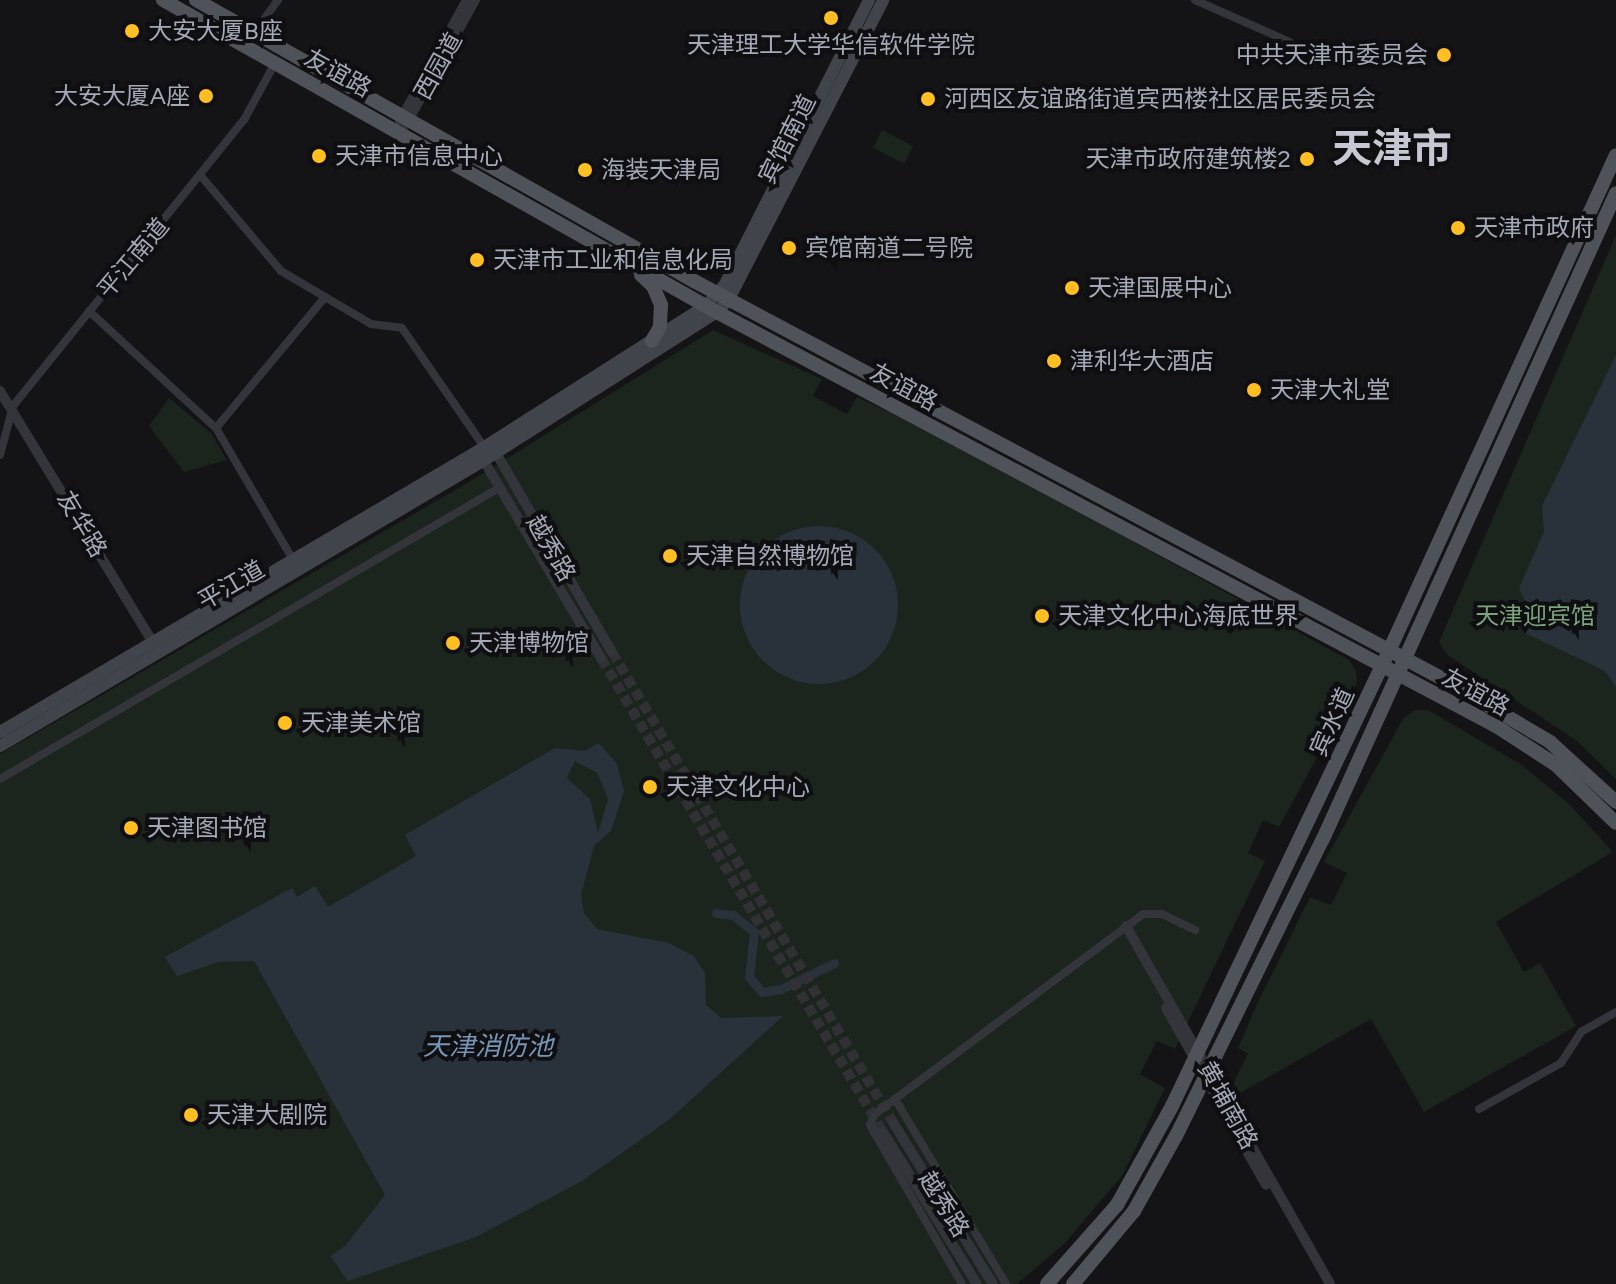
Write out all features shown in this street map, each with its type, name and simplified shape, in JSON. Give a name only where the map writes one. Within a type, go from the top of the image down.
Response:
[{"type":"main road","name":"友谊路","points":[[163,0],[275,63],[402,125],[1406,659],[1550,742],[1616,802]]},
{"type":"main road","name":"友谊路","points":[[196,0],[616,255],[712,309],[1528,745],[1616,823]]},
{"type":"main road","name":"宾馆南道","points":[[724,296],[869,0]]},
{"type":"main road","name":"宾馆南道","points":[[724,296],[883,0]]},
{"type":"main road","name":"宾水道","points":[[1047,1284],[1117,1205],[1196,1056],[1389,651],[1616,155]]},
{"type":"main road","name":"宾水道","points":[[1073,1284],[1140,1202],[1206,1074],[1406,659],[1616,193]]},
{"type":"main road","points":[[616,255],[658,294],[661,322],[652,341]]},
{"type":"main road","points":[[486,451],[712,309],[724,296]]},
{"type":"main road","points":[[486,451],[652,341],[712,309]]},
{"type":"main road","name":"平江道","points":[[0,732],[292,558],[486,451]]},
{"type":"main road","name":"平江道","points":[[0,746],[486,451]]},
{"type":"street","points":[[254,33],[278,0]]},
{"type":"street","name":"西园道","points":[[402,125],[467,0]]},
{"type":"street","name":"西园道","points":[[402,125],[475,0]]},
{"type":"street","points":[[1195,0],[1290,42]]},
{"type":"street","name":"平江南道","points":[[0,455],[13,406],[244,120],[275,63]]},
{"type":"street","points":[[201,176],[281,271],[371,324],[402,328],[486,451]]},
{"type":"street","points":[[216,428],[325,297]]},
{"type":"street","points":[[89,311],[216,428],[292,558]]},
{"type":"street","name":"友华路","points":[[0,391],[13,406],[152,641]]},
{"type":"street","points":[[0,414],[13,406]]},
{"type":"street","name":"越秀路","points":[[486,451],[499,488],[601,658]]},
{"type":"street","name":"越秀路","points":[[486,451],[612,652]]},
{"type":"street","points":[[0,779],[499,488]]},
{"type":"street","points":[[962,1284],[870,1125],[875,1114],[1125,930],[1155,916],[1194,932]]},
{"type":"street","name":"黄埔南路","points":[[1125,930],[1323,1284]]},
{"type":"street","points":[[1479,1109],[1561,1063],[1581,1032],[1616,1012]]},
{"type":"street","name":"黄埔南路","points":[[1206,1074],[1330,1284]]},
{"type":"street","points":[[896,1100],[1006,1284]]},
{"type":"street","name":"越秀路","points":[[894,1124],[993,1284]]},
{"type":"street","name":"越秀路","points":[[883,1132],[977,1284]]},
{"type":"green space","points":[[882,130],[913,146],[904,164],[873,148]]},
{"type":"green space","name":"天津迎宾馆","points":[[1616,235],[1616,779],[1577,741],[1446,654],[1439,642]]},
{"type":"green space","name":"天津文化中心","points":[[713,330],[822,379],[813,396],[847,414],[857,397],[939,435],[1349,660],[1356,670],[1357,682],[1279,827],[1263,820],[1248,853],[1265,861],[1175,1049],[1157,1041],[1140,1074],[1165,1088],[1122,1176],[1065,1243],[1017,1284],[0,1284],[0,754],[469,482]]},
{"type":"green space","points":[[169,398],[211,433],[227,460],[184,472],[149,426]]},
{"type":"green space","points":[[1415,710],[1428,710],[1522,765],[1569,804],[1613,852],[1496,922],[1524,972],[1540,963],[1576,1026],[1424,1112],[1371,1019],[1235,1096],[1230,1090],[1248,1054],[1238,1048],[1257,1004],[1310,897],[1331,905],[1347,873],[1324,862],[1404,717]]},
{"type":"water","points":[[1616,355],[1616,687],[1605,671],[1525,633],[1533,619],[1519,588],[1544,532],[1542,506]]},
{"type":"water","points":[[819,526],[849,532],[875,549],[892,575],[898,605],[892,635],[875,661],[849,678],[819,684],[789,678],[763,661],[746,635],[740,605],[746,575],[763,549],[789,532]]},
{"type":"water","name":"天津消防池","points":[[599,743],[617,764],[624,791],[611,831],[594,846],[581,895],[584,913],[597,929],[669,943],[694,956],[705,973],[706,1005],[721,1018],[783,1016],[670,1119],[582,1181],[476,1237],[348,1281],[330,1256],[345,1246],[385,1195],[254,961],[218,962],[177,976],[165,957],[292,888],[297,897],[315,886],[328,907],[416,856],[405,835],[555,748],[584,751]],"holes":[[[575,761],[597,773],[608,799],[598,833],[590,799],[567,778]]]},
{"type":"waterway","points":[[716,913],[733,915],[754,932],[749,977],[762,992],[781,989],[834,963]]},
{"type":"tunnel","points":[[612,652],[894,1124]]},
{"type":"tunnel","points":[[601,658],[883,1132]]},
{"type":"place","name":"天津理工大学华信软件学院","points":[[831,18]]},
{"type":"place","name":"大安大厦B座","points":[[132,31]]},
{"type":"place","name":"中共天津市委员会","points":[[1444,55]]},
{"type":"place","name":"大安大厦A座","points":[[206,96]]},
{"type":"place","name":"河西区友谊路街道宾西楼社区居民委员会","points":[[928,99]]},
{"type":"place","name":"天津市信息中心","points":[[319,156]]},
{"type":"place","name":"天津市政府建筑楼2","points":[[1307,159]]},
{"type":"place","name":"海装天津局","points":[[585,170]]},
{"type":"place","name":"天津市政府","points":[[1458,228]]},
{"type":"place","name":"宾馆南道二号院","points":[[789,248]]},
{"type":"place","name":"天津市工业和信息化局","points":[[477,260]]},
{"type":"place","name":"天津国展中心","points":[[1072,288]]},
{"type":"place","name":"津利华大酒店","points":[[1054,361]]},
{"type":"place","name":"天津大礼堂","points":[[1254,390]]},
{"type":"place","name":"天津自然博物馆","points":[[670,556]]},
{"type":"place","name":"天津文化中心海底世界","points":[[1042,616]]},
{"type":"place","name":"天津博物馆","points":[[453,643]]},
{"type":"place","name":"天津美术馆","points":[[285,723]]},
{"type":"place","name":"天津文化中心","points":[[650,787]]},
{"type":"place","name":"天津图书馆","points":[[131,828]]},
{"type":"place","name":"天津大剧院","points":[[191,1115]]},
{"type":"district","name":"天津市","points":[[1392,148]]}]
